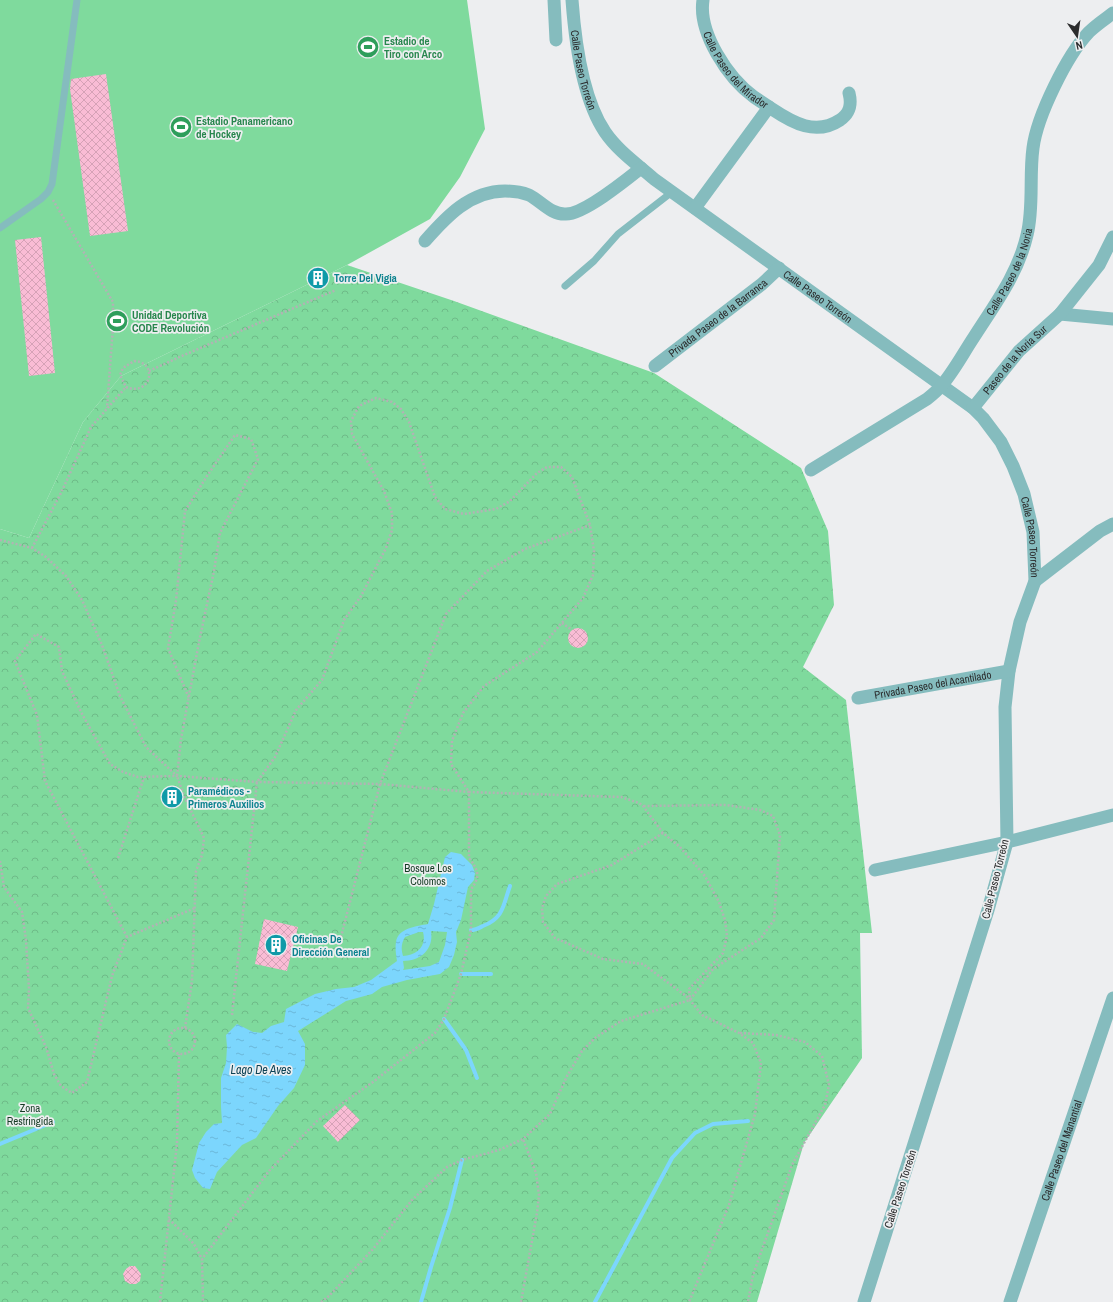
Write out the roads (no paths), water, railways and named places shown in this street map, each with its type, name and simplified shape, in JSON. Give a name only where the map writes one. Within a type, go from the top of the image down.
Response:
[{"type":"street","points":[[554,0],[556,40]]},
{"type":"street","name":"Calle Paseo Torreón","points":[[572,0],[583,76],[594,110],[606,132],[623,152],[672,192],[942,385],[984,418],[1001,442],[1014,466],[1024,494],[1033,532],[1035,581],[1020,622],[1009,671],[1005,707],[1007,842],[988,910],[864,1302]]},
{"type":"street","name":"Calle Paseo del Mirador","points":[[695,208],[769,107],[753,96],[734,77],[719,56],[710,40],[705,23],[702,7],[703,0]]},
{"type":"street","name":"Calle Paseo de la Noria","points":[[811,470],[927,399],[942,385],[1005,291],[1015,271],[1028,234],[1033,147],[1038,128],[1049,99],[1061,74],[1085,37],[1113,13]]},
{"type":"street","points":[[769,107],[790,120],[810,128],[818,127],[838,121],[845,116],[851,103],[849,93]]},
{"type":"street","points":[[425,241],[439,225],[457,209],[476,196],[495,191],[513,191],[529,195],[550,210],[566,214],[581,210],[606,194],[641,168]]},
{"type":"street","name":"Paseo de la Noria Sur","points":[[973,408],[1019,351],[1060,314],[1099,264],[1113,237]]},
{"type":"street","name":"Privada Paseo de la Barranca","points":[[655,366],[762,284],[779,268]]},
{"type":"street","points":[[1060,314],[1113,319]]},
{"type":"street","points":[[1035,581],[1100,531],[1113,524]]},
{"type":"street","name":"Privada Paseo del Acantilado","points":[[858,698],[1009,671]]},
{"type":"street","points":[[875,870],[1007,842],[1113,815]]},
{"type":"street","name":"Calle Paseo del Manantial","points":[[1010,1302],[1113,998]]},
{"type":"lane","points":[[0,228],[41,200],[48,192],[52,184],[77,0]]},
{"type":"lane","points":[[565,286],[594,261],[618,234],[672,192]]},
{"type":"water","name":"Lago De Aves","points":[[451,852],[461,854],[472,865],[475,873],[474,880],[468,887],[461,920],[456,932],[457,942],[454,955],[449,967],[440,974],[407,980],[382,987],[372,994],[346,1001],[298,1031],[305,1044],[305,1065],[294,1088],[278,1106],[256,1138],[242,1145],[217,1172],[210,1189],[203,1188],[195,1178],[192,1170],[199,1143],[206,1132],[214,1124],[222,1123],[221,1078],[226,1063],[226,1035],[237,1024],[253,1032],[262,1033],[271,1026],[284,1022],[286,1009],[315,994],[336,989],[354,987],[371,980],[397,961],[397,937],[409,928],[428,924],[445,857]],"holes":[[[431,931],[447,932],[445,945],[439,962],[430,966],[403,970],[403,961],[415,959],[425,953],[430,943]],[[423,932],[424,937],[422,946],[416,952],[403,956],[402,946],[405,937]]]},
{"type":"waterway","points":[[471,930],[490,923],[499,915],[510,886]]},
{"type":"waterway","points":[[461,974],[491,974]]},
{"type":"waterway","points":[[444,1019],[466,1050],[477,1078]]},
{"type":"waterway","points":[[595,1302],[672,1158],[695,1133],[713,1124],[748,1121]]},
{"type":"waterway","points":[[0,1144],[53,1122]]},
{"type":"waterway","points":[[421,1302],[450,1208],[462,1160]]},
{"type":"place","name":"Estadio de Tiro con Arco","points":[[368,47]]},
{"type":"place","name":"Estadio Panamericano de Hockey","points":[[181,127]]},
{"type":"place","name":"Torre Del Vigia","points":[[318,278]]},
{"type":"place","name":"Unidad Deportiva CODE Revolución","points":[[117,321]]},
{"type":"place","name":"Paramédicos - Primeros Auxilios","points":[[172,797]]},
{"type":"place","name":"Oficinas De Dirección General","points":[[276,945]]},
{"type":"park label","name":"Bosque Los Colomos","points":[[428,874]]},
{"type":"park label","name":"Zona Restringida","points":[[30,1114]]}]
